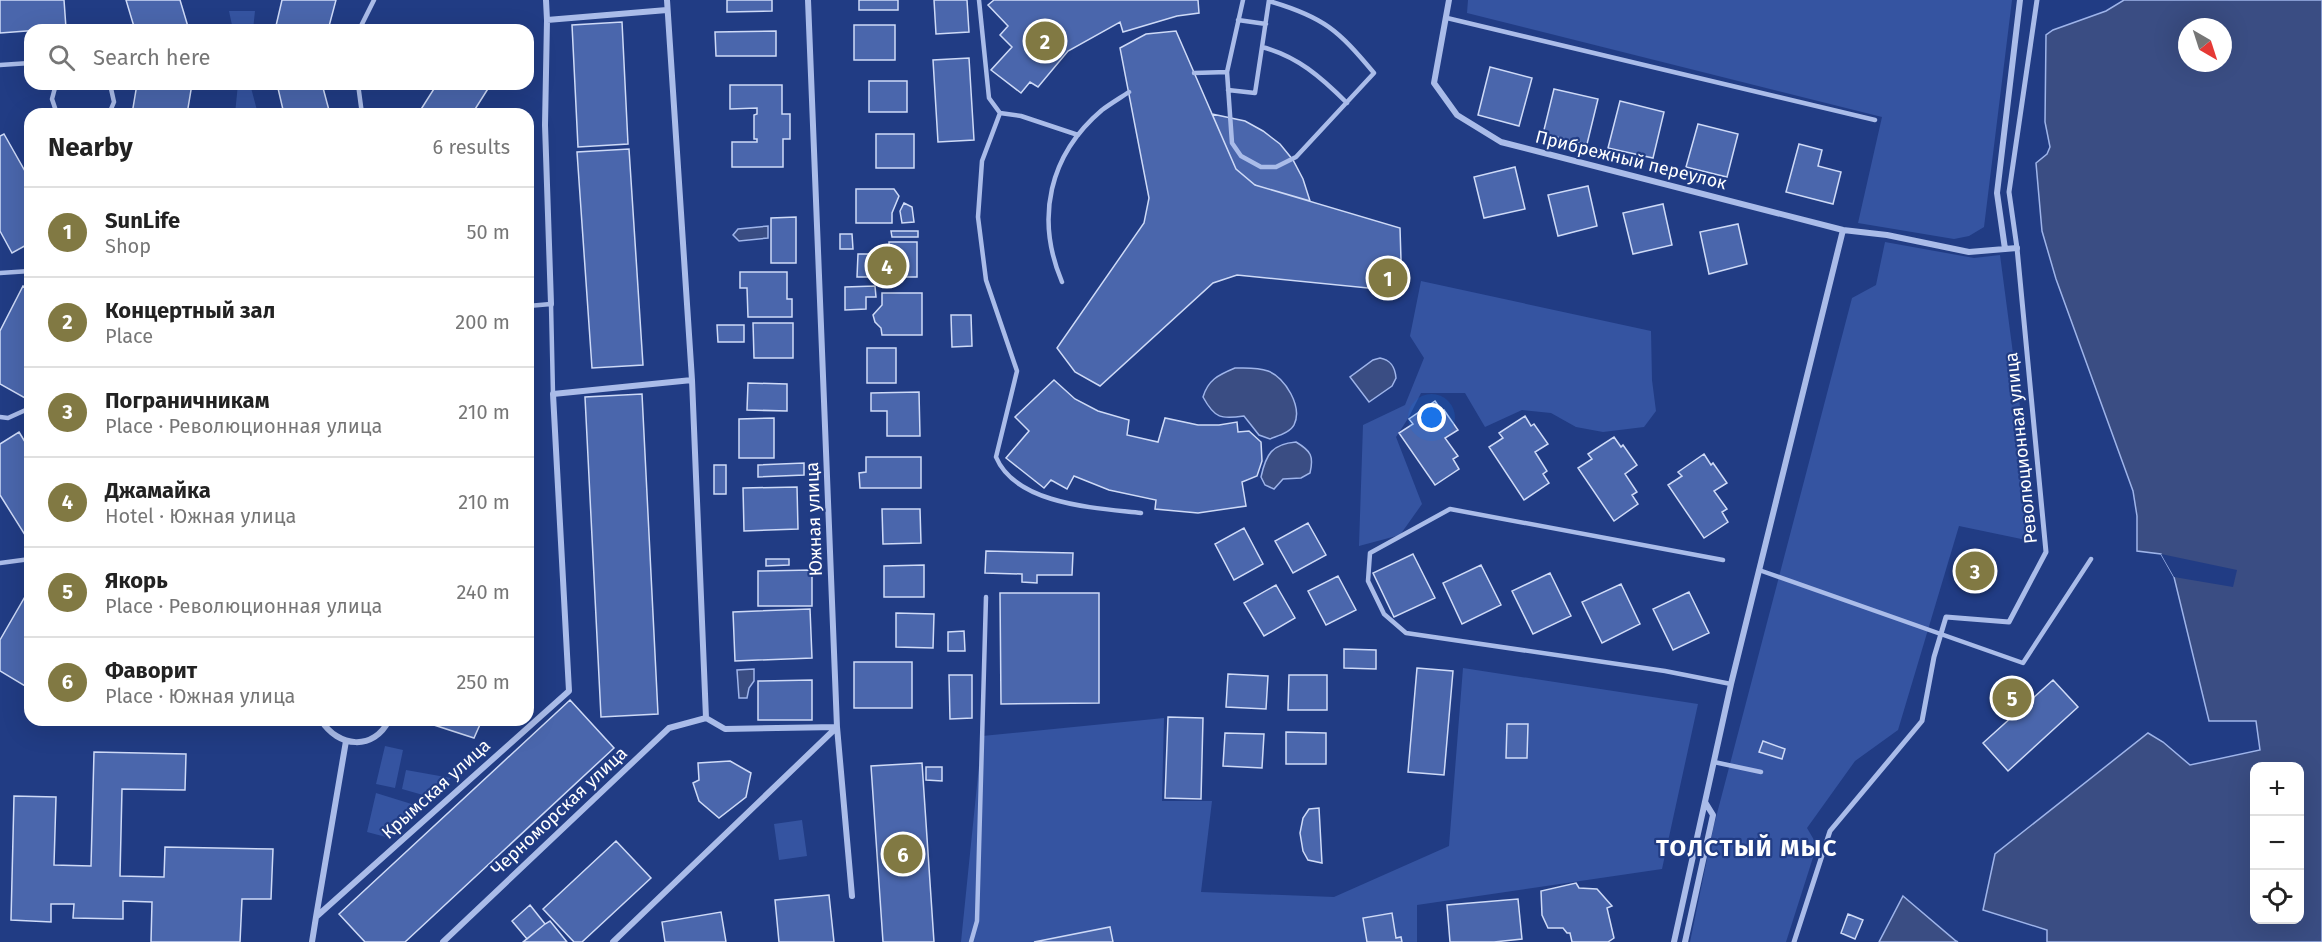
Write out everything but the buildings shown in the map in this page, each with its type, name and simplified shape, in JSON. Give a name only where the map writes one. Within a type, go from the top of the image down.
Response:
[{"type":"street","name":"Крымская улица","points":[[546,0],[545,125],[551,304]]},
{"type":"street","points":[[667,0],[692,380],[706,718],[725,729],[837,727]]},
{"type":"street","name":"Южная улица","points":[[808,0],[837,727],[852,896]]},
{"type":"street","points":[[1447,18],[1449,0]]},
{"type":"street","points":[[2005,249],[1997,194],[2020,0]]},
{"type":"street","name":"Революционная улица","points":[[1794,942],[1830,831],[1922,722],[1934,657],[1946,617],[2009,622],[2046,552],[2017,248],[2009,192],[2037,0]]},
{"type":"street","points":[[547,20],[667,10]]},
{"type":"street","name":"Прибрежный переулок","points":[[1447,18],[1434,83],[1457,115],[1501,142],[1843,230],[1887,235],[1969,252],[2017,248]]},
{"type":"street","points":[[1674,942],[1731,684],[1843,230]]},
{"type":"street","points":[[553,394],[692,380]]},
{"type":"street","name":"Крымская улица","points":[[534,722],[569,691],[553,394]]},
{"type":"street","name":"Черноморская улица","points":[[443,942],[669,728],[706,718]]},
{"type":"street","points":[[325,726],[336,737],[358,742],[370,740],[385,726]]},
{"type":"street","name":"Крымская улица","points":[[316,917],[530,726]]},
{"type":"street","points":[[613,942],[837,727]]},
{"type":"street","points":[[312,942],[346,741]]},
{"type":"street","points":[[1685,942],[1713,815],[1705,802]]},
{"type":"lane","points":[[362,24],[374,0]]},
{"type":"lane","points":[[979,0],[989,98],[1000,113],[1021,116],[1078,135]]},
{"type":"lane","points":[[1228,90],[1255,93],[1269,1],[1302,11],[1329,25],[1374,73],[1296,157],[1283,165],[1268,168],[1247,161],[1232,143],[1228,90],[1227,72],[1243,0]]},
{"type":"lane","points":[[1447,18],[1875,120]]},
{"type":"lane","points":[[1239,20],[1266,24]]},
{"type":"lane","points":[[1262,47],[1280,51],[1301,62],[1324,80],[1347,103]]},
{"type":"lane","points":[[0,65],[24,63]]},
{"type":"lane","points":[[1194,73],[1227,72]]},
{"type":"lane","points":[[54,90],[52,99],[55,108]]},
{"type":"lane","points":[[111,90],[114,102],[112,108]]},
{"type":"lane","points":[[359,90],[361,108]]},
{"type":"lane","points":[[1062,282],[1052,259],[1049,198],[1055,171],[1078,135],[1102,110],[1129,92]]},
{"type":"lane","points":[[1000,113],[982,162],[978,217],[986,280],[1017,370],[996,457],[1001,469],[1029,491],[1071,504],[1141,513]]},
{"type":"lane","points":[[0,273],[24,271]]},
{"type":"lane","points":[[534,305],[551,304]]},
{"type":"lane","name":"Крымская улица","points":[[551,304],[553,394]]},
{"type":"lane","points":[[0,417],[9,418],[24,411]]},
{"type":"lane","points":[[1723,560],[1450,509],[1370,553],[1368,581],[1384,614],[1406,633],[1665,671],[1731,684]]},
{"type":"lane","points":[[1759,570],[2023,663],[2091,559]]},
{"type":"lane","points":[[0,562],[24,560]]},
{"type":"lane","points":[[971,942],[977,921],[986,597]]},
{"type":"lane","points":[[1714,762],[1761,772]]},
{"type":"shaded area","points":[[1468,0],[2012,0],[1984,227],[1969,236],[1954,239],[1858,223],[1882,117],[1467,13]]},
{"type":"shaded area","points":[[2124,0],[2322,0],[2322,942],[2047,942],[2047,930],[1983,910],[1995,854],[2148,733],[2163,742],[2190,765],[2260,750],[2256,721],[2209,721],[2174,577],[2161,554],[2137,551],[2137,516],[2133,491],[2056,279],[2042,231],[2036,163],[2047,154],[2050,147],[2045,122],[2046,35],[2053,30],[2106,11]]},
{"type":"shaded area","points":[[229,11],[255,11],[254,24],[232,24]]},
{"type":"shaded area","points":[[237,90],[252,90],[256,108],[236,108]]},
{"type":"shaded area","points":[[768,226],[768,238],[739,241],[733,235],[738,229]]},
{"type":"shaded area","points":[[1885,242],[1974,258],[2000,255],[2026,452],[2031,541],[1959,526],[1898,730],[1855,761],[1807,828],[1817,845],[1786,942],[1690,942],[1714,825],[1852,298],[1876,285]]},
{"type":"shaded area","points":[[1421,281],[1651,331],[1652,380],[1656,411],[1644,427],[1603,432],[1576,427],[1551,413],[1522,410],[1485,427],[1465,393],[1421,393],[1396,437],[1422,504],[1400,535],[1359,546],[1363,425],[1405,405],[1424,358],[1410,336]]},
{"type":"shaded area","points":[[1380,358],[1392,365],[1396,378],[1392,386],[1369,402],[1350,377],[1373,360]]},
{"type":"shaded area","points":[[1235,368],[1264,370],[1280,379],[1291,394],[1296,410],[1294,425],[1290,430],[1270,439],[1259,435],[1244,416],[1224,417],[1211,410],[1203,397],[1208,386],[1219,376]]},
{"type":"shaded area","points":[[1296,442],[1310,455],[1312,462],[1310,473],[1301,478],[1283,479],[1274,489],[1265,485],[1261,477],[1268,456],[1281,445]]},
{"type":"shaded area","points":[[1463,668],[1698,704],[1662,869],[1417,905],[1417,942],[961,942],[982,736],[1164,718],[1162,801],[1212,801],[1201,892],[1334,897],[1449,846]]},
{"type":"shaded area","points":[[754,669],[754,681],[749,688],[747,698],[739,698],[737,670]]},
{"type":"shaded area","points":[[385,746],[403,750],[395,788],[376,784]]},
{"type":"shaded area","points":[[406,770],[451,778],[430,797],[402,789]]},
{"type":"shaded area","points":[[376,793],[418,806],[386,837],[367,832]]},
{"type":"shaded area","points":[[802,820],[807,856],[779,860],[774,824]]},
{"type":"shaded area","points":[[1903,896],[1956,941],[1958,942],[1879,942]]},
{"type":"pier","points":[[2161,554],[2237,570],[2233,587],[2174,577]]},
{"type":"place","name":"Концертный зал","points":[[1045,41]]},
{"type":"place","name":"Джамайка","points":[[887,266]]},
{"type":"place","name":"SunLife","points":[[1388,278]]},
{"type":"place","name":"Пограничникам","points":[[1975,571]]},
{"type":"place","name":"Якорь","points":[[2012,698]]},
{"type":"place","name":"Фаворит","points":[[903,854]]},
{"type":"district","name":"ТОЛСТЫЙ МЫС","points":[[1747,848]]}]
